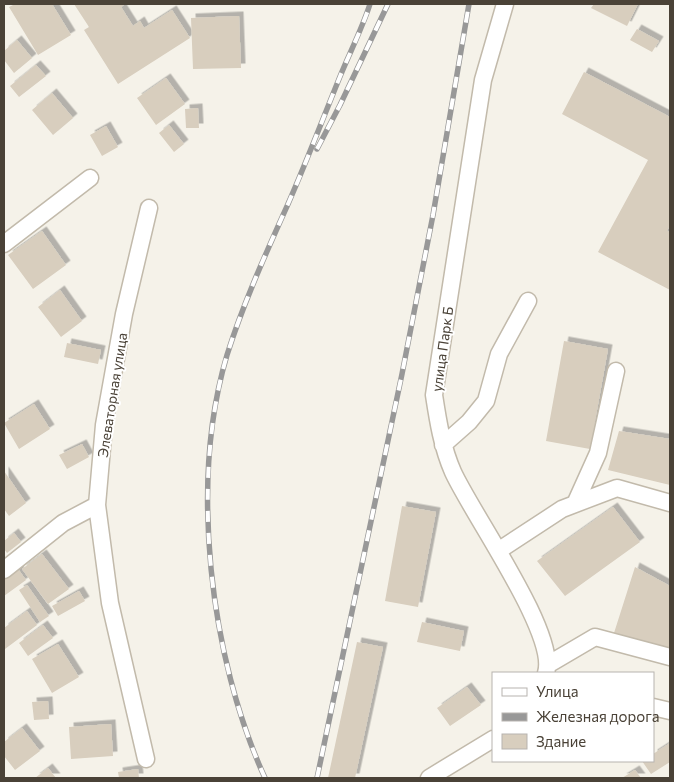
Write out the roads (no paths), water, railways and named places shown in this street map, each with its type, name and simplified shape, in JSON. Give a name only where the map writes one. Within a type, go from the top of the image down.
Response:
[{"type":"street","name":"улица Парк Б","points":[[505,4],[483,80],[434,394],[443,445],[453,471],[471,508],[498,551],[542,634],[548,668]]},
{"type":"street","points":[[4,244],[90,178]]},
{"type":"street","name":"Элеваторная улица","points":[[146,760],[110,603],[97,504],[104,425],[124,314],[149,208]]},
{"type":"street","points":[[443,445],[469,422],[486,401],[499,354],[528,301]]},
{"type":"street","points":[[575,504],[598,453],[616,371]]},
{"type":"street","points":[[498,551],[562,509],[617,488],[670,503]]},
{"type":"street","points":[[4,570],[63,523],[97,504]]},
{"type":"street","points":[[548,668],[595,637],[670,657]]},
{"type":"street","points":[[654,707],[670,711]]},
{"type":"street","points":[[429,778],[492,740]]},
{"type":"railway","points":[[265,778],[246,731],[231,679],[219,625],[211,570],[208,513],[209,458],[215,405],[227,355],[240,317],[370,4]]},
{"type":"railway","points":[[317,149],[388,4]]},
{"type":"railway","points":[[317,778],[402,374],[433,215],[469,4]]}]
